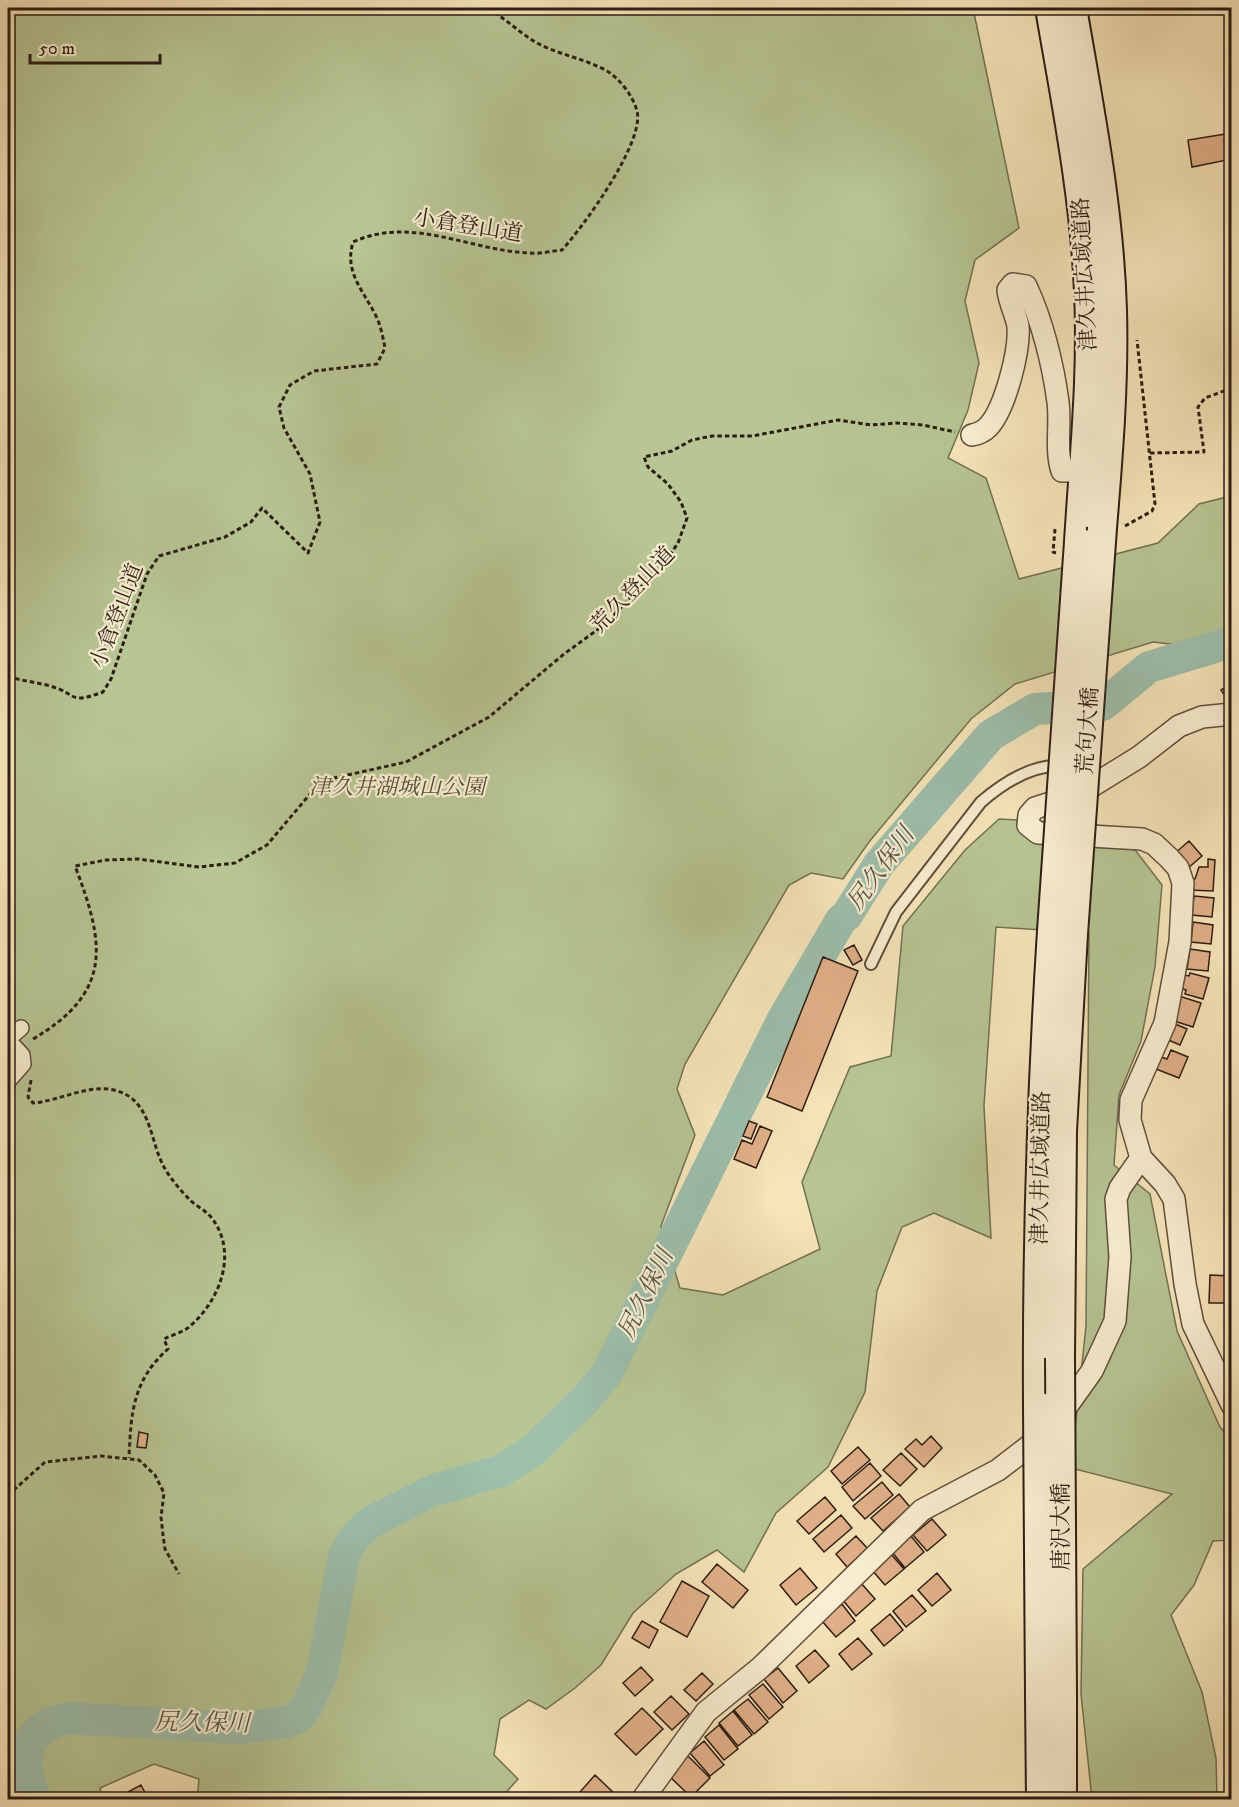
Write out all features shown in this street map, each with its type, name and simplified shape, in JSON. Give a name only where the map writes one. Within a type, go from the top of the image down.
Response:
[{"type":"main road","name":"津久井広域道路","points":[[1050,8],[1073,140],[1087,253],[1090,369],[1083,471],[1100,533]]},
{"type":"main road","name":"津久井広域道路","points":[[1072,8],[1098,164],[1110,281],[1112,358],[1100,533]]},
{"type":"main road","name":"荒句大橋","points":[[1063,933],[1100,533]]},
{"type":"main road","name":"津久井広域道路","points":[[1060,1358],[1063,933]]},
{"type":"main road","name":"津久井広域道路","points":[[1038,1406],[1042,1120],[1063,933]]},
{"type":"main road","name":"唐沢大橋","points":[[1051,1696],[1060,1358]]},
{"type":"main road","name":"唐沢大橋","points":[[1038,1406],[1051,1696]]},
{"type":"main road","points":[[1041,1800],[1051,1696]]},
{"type":"main road","points":[[1051,1696],[1062,1800]]},
{"type":"street","points":[[972,435],[987,429],[994,419],[1011,372],[1017,346],[1018,324],[1008,290],[1013,284],[1019,283],[1026,286],[1047,345],[1058,402],[1060,435],[1058,460],[1062,471],[1083,471]]},
{"type":"street","points":[[1232,714],[1190,720],[1079,794],[1035,808],[1028,822],[1031,829],[1038,833],[1142,839],[1154,844],[1178,868],[1183,883],[1180,942],[1166,1023],[1131,1100],[1130,1120],[1141,1158],[1166,1184],[1174,1199],[1185,1284],[1193,1324],[1232,1405]]},
{"type":"street","points":[[8,1081],[23,1064],[16,1040]]},
{"type":"street","points":[[642,1800],[706,1712],[760,1668],[922,1510],[1004,1466],[1050,1430],[1092,1371],[1115,1321],[1120,1257],[1116,1199],[1126,1178],[1141,1158]]},
{"type":"lane","points":[[871,964],[896,912],[981,802],[996,789],[1037,769],[1057,766],[1075,767],[1106,778]]},
{"type":"path","name":"小倉登山道","points":[[8,676],[53,686],[72,698],[84,699],[104,692],[111,679],[147,574],[159,556],[225,537],[251,522],[262,508],[308,554],[320,522],[310,474],[284,428],[279,407],[290,385],[306,376],[314,372],[377,364],[385,348],[377,318],[357,285],[348,257],[353,242],[372,233],[417,231],[530,253],[562,250],[585,224],[612,181],[635,135],[638,112],[624,87],[608,71],[538,44],[486,8]]},
{"type":"path","points":[[1100,533],[1152,511],[1155,504],[1136,332]]},
{"type":"path","points":[[1150,453],[1204,452],[1198,407],[1205,398],[1232,388]]},
{"type":"path","name":"荒久登山道","points":[[16,1040],[60,1023],[92,984],[98,946],[92,911],[75,866],[106,860],[138,859],[199,867],[235,863],[267,844],[316,787],[334,778],[406,762],[489,717],[564,654],[604,625],[665,562],[678,543],[687,518],[681,502],[668,484],[648,467],[644,457],[672,451],[692,440],[712,436],[752,436],[838,420],[871,425],[897,423],[923,425],[972,435]]},
{"type":"path","points":[[31,1077],[28,1097],[33,1103],[49,1102],[85,1091],[114,1090],[135,1101],[147,1118],[164,1167],[189,1200],[210,1217],[219,1231],[224,1247],[224,1274],[205,1311],[187,1329],[164,1339],[168,1349],[147,1371],[138,1387],[133,1407],[129,1458]]},
{"type":"path","points":[[8,1495],[45,1462],[101,1456],[139,1460],[147,1466],[166,1497],[161,1517],[165,1549],[179,1574]]},
{"type":"green space","name":"津久井湖城山公園","points":[[8,8],[973,8],[1019,228],[975,260],[965,301],[979,363],[968,410],[948,458],[986,478],[1019,579],[1158,543],[1199,504],[1231,496],[1231,651],[1153,642],[1015,684],[971,719],[869,842],[843,879],[811,873],[789,885],[685,1064],[677,1089],[695,1135],[661,1226],[680,1288],[723,1295],[820,1249],[802,1182],[850,1067],[891,1056],[903,926],[965,850],[999,819],[1096,824],[1136,851],[1162,885],[1155,967],[1141,1041],[1119,1095],[1114,1165],[1150,1194],[1177,1331],[1220,1427],[1231,1440],[1231,1540],[1213,1541],[1194,1585],[1171,1615],[1202,1692],[1216,1758],[1217,1799],[1092,1799],[1081,1694],[1083,1569],[1172,1494],[1071,1468],[1086,1326],[1089,933],[996,927],[984,1106],[991,1238],[934,1213],[902,1227],[877,1291],[865,1392],[828,1467],[776,1513],[744,1572],[717,1550],[676,1574],[633,1613],[601,1665],[575,1688],[546,1709],[529,1700],[500,1719],[494,1755],[518,1779],[500,1799],[197,1799],[199,1779],[154,1764],[100,1788],[102,1799],[8,1799]]},
{"type":"building","points":[[1232,133],[1232,159],[1192,167],[1188,140]]},
{"type":"building","points":[[1232,683],[1232,700],[1229,702],[1221,690]]},
{"type":"building","points":[[1189,841],[1202,856],[1187,869],[1174,854]]},
{"type":"building","points":[[1208,859],[1215,860],[1213,891],[1189,890],[1190,878],[1195,879],[1199,867],[1208,867]]},
{"type":"building","points":[[1194,896],[1214,898],[1212,917],[1192,915]]},
{"type":"building","points":[[1193,922],[1213,925],[1211,944],[1191,942]]},
{"type":"building","points":[[854,945],[862,960],[853,965],[844,950]]},
{"type":"building","points":[[1190,949],[1210,952],[1208,971],[1187,969]]},
{"type":"building","points":[[823,957],[858,971],[802,1111],[767,1097]]},
{"type":"building","points":[[1190,973],[1209,978],[1203,999],[1185,994],[1186,990],[1180,988],[1183,975],[1189,976]]},
{"type":"building","points":[[1179,996],[1201,1003],[1193,1027],[1171,1020]]},
{"type":"building","points":[[1173,1023],[1187,1029],[1180,1045],[1166,1039]]},
{"type":"building","points":[[1171,1050],[1188,1057],[1179,1078],[1156,1069],[1161,1057],[1167,1059]]},
{"type":"building","points":[[749,1121],[757,1124],[751,1139],[743,1136]]},
{"type":"building","points":[[760,1126],[772,1131],[756,1168],[734,1159],[742,1140],[752,1144]]},
{"type":"building","points":[[1210,1275],[1232,1276],[1232,1303],[1209,1303]]},
{"type":"building","points":[[139,1432],[148,1434],[146,1448],[137,1447]]},
{"type":"building","points":[[931,1436],[942,1448],[924,1467],[905,1449],[916,1439],[922,1445]]},
{"type":"building","points":[[858,1447],[870,1460],[842,1484],[831,1471]]},
{"type":"building","points":[[901,1453],[917,1469],[900,1486],[883,1470]]},
{"type":"building","points":[[870,1463],[881,1476],[853,1501],[842,1487]]},
{"type":"building","points":[[882,1482],[893,1495],[865,1519],[853,1506]]},
{"type":"building","points":[[899,1494],[910,1507],[883,1531],[871,1518]]},
{"type":"building","points":[[825,1497],[836,1510],[809,1534],[797,1521]]},
{"type":"building","points":[[841,1515],[852,1528],[824,1552],[813,1539]]},
{"type":"building","points":[[932,1519],[946,1535],[927,1551],[913,1535]]},
{"type":"building","points":[[856,1536],[868,1549],[847,1567],[836,1554]]},
{"type":"building","points":[[911,1536],[924,1552],[905,1568],[892,1552]]},
{"type":"building","points":[[890,1553],[904,1569],[885,1585],[871,1569]]},
{"type":"building","points":[[717,1564],[748,1590],[733,1608],[702,1582]]},
{"type":"building","points":[[800,1568],[817,1588],[796,1605],[780,1585]]},
{"type":"building","points":[[937,1573],[951,1590],[932,1606],[918,1590]]},
{"type":"building","points":[[682,1581],[709,1596],[687,1637],[660,1622]]},
{"type":"building","points":[[861,1583],[875,1599],[856,1616],[842,1599]]},
{"type":"building","points":[[912,1595],[926,1611],[906,1627],[893,1611]]},
{"type":"building","points":[[842,1604],[855,1621],[836,1637],[822,1621]]},
{"type":"building","points":[[890,1614],[903,1630],[884,1646],[871,1630]]},
{"type":"building","points":[[642,1621],[658,1630],[649,1648],[632,1638]]},
{"type":"building","points":[[858,1638],[872,1654],[852,1670],[839,1654]]},
{"type":"building","points":[[815,1650],[829,1666],[809,1683],[796,1666]]},
{"type":"building","points":[[641,1667],[653,1680],[635,1696],[623,1683]]},
{"type":"building","points":[[778,1668],[797,1691],[783,1703],[764,1679]]},
{"type":"building","points":[[702,1673],[713,1684],[696,1701],[684,1690]]},
{"type":"building","points":[[763,1684],[783,1707],[769,1719],[749,1695]]},
{"type":"building","points":[[671,1696],[689,1714],[672,1730],[654,1712]]},
{"type":"building","points":[[748,1699],[768,1722],[754,1734],[734,1710]]},
{"type":"building","points":[[642,1708],[663,1729],[636,1755],[615,1734]]},
{"type":"building","points":[[733,1711],[752,1735],[738,1746],[719,1723]]},
{"type":"building","points":[[719,1725],[738,1749],[724,1760],[705,1737]]},
{"type":"building","points":[[704,1741],[724,1765],[710,1776],[690,1753]]},
{"type":"building","points":[[687,1755],[710,1778],[691,1797],[668,1775]]},
{"type":"building","points":[[595,1775],[616,1795],[612,1800],[573,1800]]},
{"type":"building","points":[[141,1785],[149,1800],[113,1800]]},
{"type":"waterway","name":"尻久保川","points":[[36,1800],[27,1772],[28,1748],[41,1729],[68,1718],[239,1728],[287,1722],[298,1717],[307,1706],[322,1673],[344,1556],[354,1538],[369,1523],[434,1490],[501,1471],[532,1451],[585,1400],[606,1375],[783,1019],[841,920],[847,915],[879,864],[991,735],[1035,709],[1103,705],[1149,667],[1232,642]]},
{"type":"waterway","points":[[8,1775],[28,1769]]}]
